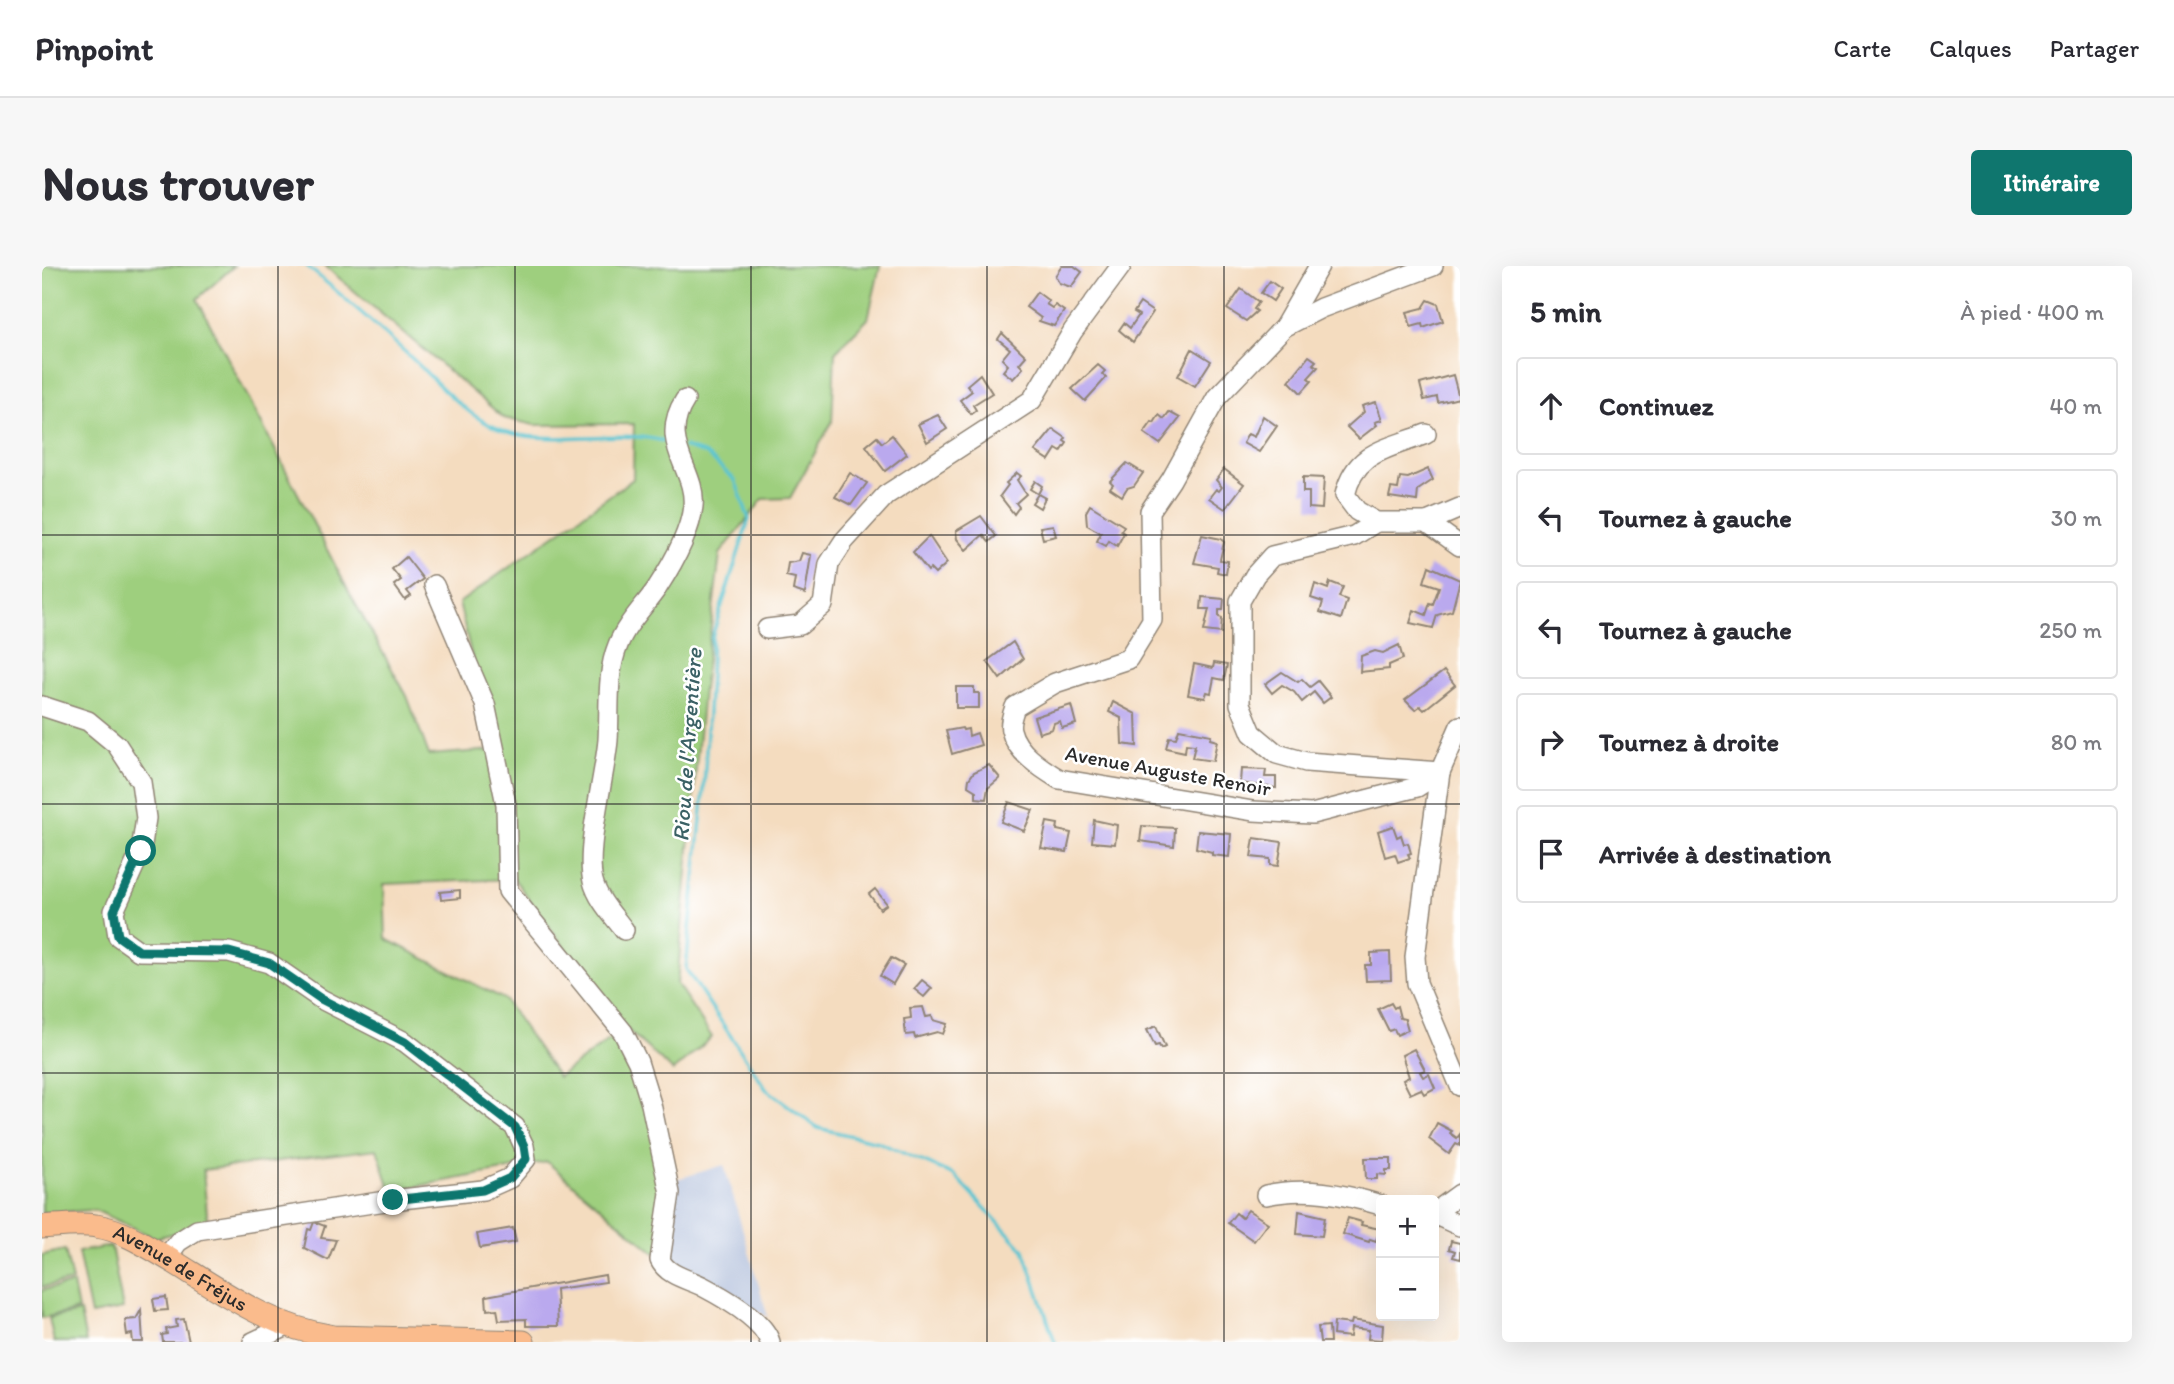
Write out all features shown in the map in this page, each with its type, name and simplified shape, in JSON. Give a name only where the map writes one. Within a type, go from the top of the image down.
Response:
[{"type":"main road","name":"Avenue de Fréjus","points":[[42,1227],[104,1228],[132,1238],[253,1311],[285,1327],[334,1337],[523,1342]]},
{"type":"street","points":[[767,629],[800,625],[823,606],[829,564],[844,541],[886,495],[1032,400],[1073,331],[1121,266]]},
{"type":"street","name":"Avenue Auguste Renoir","points":[[1319,266],[1284,327],[1217,397],[1171,480],[1150,511],[1152,620],[1128,659],[1055,683],[1014,707],[1010,729],[1021,749],[1038,766],[1059,779],[1253,811],[1311,814],[1418,787],[1440,772]]},
{"type":"street","points":[[1284,327],[1321,308],[1433,266]]},
{"type":"street","points":[[624,930],[599,896],[591,866],[607,742],[609,690],[618,645],[657,587],[687,529],[693,505],[691,482],[678,458],[681,408]]},
{"type":"street","points":[[1426,434],[1359,461],[1349,476],[1345,495],[1357,511],[1376,522],[1427,522],[1460,508]]},
{"type":"street","points":[[1376,522],[1354,536],[1272,556],[1255,575],[1240,601],[1240,704],[1252,733],[1277,754],[1306,762],[1440,772]]},
{"type":"street","points":[[1427,522],[1460,546]]},
{"type":"street","points":[[434,585],[485,704],[506,804],[508,891],[623,1032],[638,1062],[651,1104],[670,1193],[660,1260],[664,1269],[705,1288],[764,1328],[770,1342]]},
{"type":"street","points":[[42,706],[88,721],[117,745],[141,782],[146,818],[141,851],[114,911],[118,936],[139,951],[229,952],[269,963],[321,999],[405,1042],[515,1127],[524,1146],[526,1159],[510,1178],[483,1190],[393,1200],[197,1230],[178,1242],[166,1258]]},
{"type":"street","points":[[1460,726],[1440,772],[1415,957],[1418,983],[1460,1086]]},
{"type":"street","points":[[1266,1195],[1289,1190],[1344,1194],[1376,1204]]},
{"type":"street","points":[[1439,1209],[1460,1194]]},
{"type":"street","points":[[1439,1216],[1460,1226]]},
{"type":"street","points":[[253,1342],[285,1327]]},
{"type":"shaded area","points":[[724,1165],[768,1317],[665,1261],[674,1180]]},
{"type":"green space","points":[[42,266],[234,266],[197,299],[350,594],[407,696],[429,755],[494,750],[459,603],[633,479],[634,424],[534,425],[504,418],[325,266],[880,266],[868,319],[835,352],[832,422],[790,498],[763,499],[720,554],[703,689],[677,984],[712,1037],[673,1071],[623,1026],[514,879],[384,884],[386,939],[504,999],[558,1077],[612,1038],[645,1100],[674,1180],[665,1261],[547,1162],[391,1191],[377,1149],[203,1170],[208,1225],[155,1238],[95,1210],[42,1213]]},
{"type":"green space","points":[[111,1246],[123,1309],[91,1315],[78,1252]]},
{"type":"green space","points":[[65,1250],[72,1281],[42,1287],[42,1255]]},
{"type":"green space","points":[[73,1284],[78,1310],[42,1318],[42,1290]]},
{"type":"green space","points":[[80,1312],[86,1342],[54,1342],[49,1318]]},
{"type":"building","points":[[1062,266],[1074,266],[1082,272],[1071,287],[1059,283],[1055,276]]},
{"type":"building","points":[[1270,281],[1281,289],[1273,301],[1261,293]]},
{"type":"building","points":[[1241,289],[1259,302],[1254,309],[1257,311],[1246,321],[1227,309]]},
{"type":"building","points":[[1037,292],[1049,301],[1046,304],[1052,308],[1055,305],[1064,311],[1054,326],[1039,321],[1041,318],[1026,307]]},
{"type":"building","points":[[1428,300],[1438,304],[1443,321],[1423,328],[1422,324],[1411,327],[1407,312],[1423,308]]},
{"type":"building","points":[[1140,303],[1153,312],[1133,342],[1119,330],[1124,323],[1130,328],[1139,315],[1134,312]]},
{"type":"building","points":[[1002,333],[1026,356],[1019,364],[1023,368],[1013,379],[1003,371],[1008,365],[1002,359],[1010,349],[998,339]]},
{"type":"building","points":[[1192,349],[1211,361],[1195,386],[1178,376]]},
{"type":"building","points":[[1309,356],[1316,361],[1313,364],[1318,367],[1308,378],[1312,381],[1301,393],[1289,381]]},
{"type":"building","points":[[1098,365],[1105,371],[1102,374],[1106,378],[1085,401],[1072,389]]},
{"type":"building","points":[[980,374],[992,393],[973,405],[976,410],[971,414],[960,400],[972,391],[967,385]]},
{"type":"building","points":[[1453,375],[1459,398],[1438,403],[1437,397],[1424,400],[1420,384]]},
{"type":"building","points":[[1376,402],[1382,420],[1375,422],[1377,425],[1359,439],[1347,427],[1364,412],[1362,406]]},
{"type":"building","points":[[1169,412],[1180,418],[1160,444],[1144,433],[1159,415],[1164,419]]},
{"type":"building","points":[[938,415],[947,429],[927,442],[918,424]]},
{"type":"building","points":[[1263,416],[1277,426],[1259,452],[1243,443],[1248,434],[1254,437]]},
{"type":"building","points":[[1053,429],[1066,438],[1064,441],[1067,443],[1061,452],[1056,449],[1049,460],[1035,451]]},
{"type":"building","points":[[892,435],[907,454],[885,471],[866,446],[877,437],[882,443]]},
{"type":"building","points":[[1127,463],[1143,473],[1134,486],[1127,488],[1122,496],[1110,488],[1113,484],[1110,481]]},
{"type":"building","points":[[1224,469],[1244,484],[1225,509],[1209,498],[1216,489],[1219,491],[1222,487],[1216,480]]},
{"type":"building","points":[[1428,469],[1433,480],[1418,490],[1417,501],[1389,497],[1391,488],[1398,489],[1400,477],[1408,478]]},
{"type":"building","points":[[850,473],[867,483],[851,505],[835,497]]},
{"type":"building","points":[[1017,473],[1021,476],[1017,480],[1026,494],[1016,503],[1019,507],[1014,514],[1000,496],[1008,485],[1006,483]]},
{"type":"building","points":[[1303,477],[1324,478],[1322,509],[1309,508],[1309,492],[1303,492]]},
{"type":"building","points":[[1035,481],[1042,486],[1038,494],[1030,489]]},
{"type":"building","points":[[1038,494],[1045,498],[1040,508],[1032,503]]},
{"type":"building","points":[[1090,505],[1124,526],[1121,531],[1124,533],[1117,546],[1109,541],[1106,546],[1097,541],[1101,533],[1087,525],[1086,512]]},
{"type":"building","points":[[981,516],[996,536],[989,542],[983,535],[966,550],[957,539],[956,531]]},
{"type":"building","points":[[1053,525],[1056,536],[1043,539],[1040,527]]},
{"type":"building","points":[[1202,535],[1224,542],[1220,560],[1228,561],[1226,574],[1217,572],[1218,567],[1194,563]]},
{"type":"building","points":[[929,536],[947,563],[935,574],[930,569],[928,571],[913,552]]},
{"type":"building","points":[[802,553],[811,555],[805,594],[793,590],[795,578],[786,576],[788,563],[799,561]]},
{"type":"building","points":[[406,557],[423,579],[407,591],[411,596],[405,600],[394,585],[401,580],[392,569]]},
{"type":"building","points":[[1429,566],[1460,580],[1452,611],[1437,615],[1433,628],[1410,623],[1414,610],[1426,615],[1439,587],[1424,582]]},
{"type":"building","points":[[1330,582],[1343,587],[1339,597],[1347,600],[1341,619],[1320,612],[1323,602],[1311,598],[1315,584],[1328,589]]},
{"type":"building","points":[[1202,597],[1224,599],[1223,610],[1219,610],[1219,617],[1222,618],[1221,633],[1204,631],[1209,609],[1201,609]]},
{"type":"building","points":[[1013,642],[1023,659],[1000,679],[987,661]]},
{"type":"building","points":[[1399,645],[1403,659],[1389,665],[1389,669],[1360,672],[1361,656],[1375,651],[1383,653]]},
{"type":"building","points":[[1214,663],[1227,665],[1224,680],[1214,678],[1211,693],[1207,692],[1205,698],[1188,695],[1194,664],[1213,668]]},
{"type":"building","points":[[1444,671],[1455,685],[1424,710],[1420,706],[1415,710],[1405,700]]},
{"type":"building","points":[[1282,672],[1298,682],[1302,679],[1310,687],[1318,681],[1331,697],[1323,703],[1314,692],[1302,702],[1294,692],[1282,685],[1272,693],[1265,684]]},
{"type":"building","points":[[956,687],[974,687],[974,693],[979,693],[979,708],[956,708]]},
{"type":"building","points":[[1113,702],[1136,714],[1137,746],[1122,744],[1121,718],[1109,712]]},
{"type":"building","points":[[1071,705],[1076,724],[1062,728],[1060,721],[1054,723],[1052,729],[1039,733],[1034,717]]},
{"type":"building","points":[[968,729],[969,736],[977,733],[981,745],[952,754],[946,731]]},
{"type":"building","points":[[1179,729],[1211,735],[1210,739],[1217,741],[1213,761],[1192,758],[1195,745],[1186,744],[1185,752],[1166,748],[1169,737],[1176,738]]},
{"type":"building","points":[[989,765],[1000,778],[988,788],[986,799],[976,798],[976,791],[968,786],[969,779],[974,772]]},
{"type":"building","points":[[1241,769],[1266,770],[1265,777],[1276,777],[1276,788],[1240,783]]},
{"type":"building","points":[[1009,802],[1033,810],[1024,831],[1001,822]]},
{"type":"building","points":[[1094,820],[1117,825],[1115,844],[1092,842]]},
{"type":"building","points":[[1047,822],[1058,824],[1057,830],[1071,833],[1067,852],[1041,848]]},
{"type":"building","points":[[1142,826],[1175,828],[1174,846],[1140,841]]},
{"type":"building","points":[[1393,826],[1397,837],[1401,835],[1404,844],[1408,843],[1411,853],[1408,854],[1410,858],[1398,862],[1395,854],[1385,857],[1378,831]]},
{"type":"building","points":[[1198,831],[1231,834],[1229,857],[1212,855],[1212,852],[1196,848]]},
{"type":"building","points":[[1254,838],[1282,842],[1278,866],[1270,865],[1270,859],[1251,857]]},
{"type":"building","points":[[875,889],[887,904],[880,909],[869,894]]},
{"type":"building","points":[[460,890],[460,898],[441,900],[440,892]]},
{"type":"building","points":[[1390,952],[1391,980],[1366,981],[1365,965],[1371,965],[1371,953]]},
{"type":"building","points":[[891,958],[904,965],[893,984],[880,976]]},
{"type":"building","points":[[922,980],[932,988],[924,997],[914,989]]},
{"type":"building","points":[[1391,1003],[1394,1008],[1397,1006],[1400,1018],[1405,1019],[1408,1030],[1397,1035],[1394,1029],[1389,1031],[1378,1009]]},
{"type":"building","points":[[923,1007],[926,1017],[932,1016],[933,1020],[947,1024],[943,1034],[937,1032],[915,1038],[914,1034],[906,1035],[904,1019],[911,1018],[910,1008]]},
{"type":"building","points":[[1156,1026],[1165,1047],[1161,1049],[1159,1045],[1155,1046],[1147,1030]]},
{"type":"building","points":[[1414,1049],[1425,1070],[1420,1072],[1423,1077],[1429,1074],[1435,1088],[1424,1094],[1421,1089],[1410,1094],[1403,1080],[1409,1077],[1402,1055]]},
{"type":"building","points":[[1437,1123],[1452,1131],[1450,1133],[1457,1138],[1460,1134],[1460,1146],[1456,1144],[1449,1154],[1429,1139]]},
{"type":"building","points":[[1365,1158],[1391,1158],[1391,1170],[1386,1170],[1386,1175],[1377,1174],[1377,1179],[1366,1179]]},
{"type":"building","points":[[1248,1210],[1268,1223],[1254,1241],[1228,1223],[1236,1213],[1242,1218]]},
{"type":"building","points":[[1299,1211],[1325,1217],[1322,1236],[1297,1234]]},
{"type":"building","points":[[1348,1218],[1362,1222],[1361,1225],[1376,1228],[1376,1241],[1370,1239],[1369,1242],[1343,1234]]},
{"type":"building","points":[[314,1222],[325,1226],[321,1238],[336,1240],[328,1260],[304,1248],[308,1229],[311,1230]]},
{"type":"building","points":[[513,1228],[516,1242],[480,1248],[477,1234]]},
{"type":"building","points":[[1451,1241],[1460,1243],[1460,1259],[1453,1257],[1455,1251],[1449,1249]]},
{"type":"building","points":[[605,1275],[606,1282],[556,1289],[558,1326],[526,1326],[526,1319],[499,1320],[497,1309],[487,1310],[486,1296]]},
{"type":"building","points":[[166,1297],[168,1310],[155,1311],[153,1299]]},
{"type":"building","points":[[141,1310],[143,1342],[133,1342],[132,1334],[127,1335],[125,1320],[136,1319]]},
{"type":"building","points":[[184,1319],[189,1342],[163,1342],[162,1335],[167,1334],[166,1329],[177,1327],[176,1320]]},
{"type":"building","points":[[1352,1320],[1383,1325],[1382,1340],[1368,1339],[1369,1330],[1351,1328],[1350,1337],[1333,1335],[1334,1322],[1351,1324]]},
{"type":"building","points":[[1329,1326],[1330,1342],[1320,1342],[1318,1327]]},
{"type":"waterway","name":"Riou de l'Argentière","points":[[307,266],[380,329],[461,405],[486,423],[518,435],[561,438],[629,436],[670,443]]},
{"type":"waterway","name":"Riou de l'Argentière","points":[[684,447],[706,454],[735,480],[749,519],[712,637],[704,789],[686,969],[766,1089],[818,1128],[878,1142],[954,1175],[1024,1250],[1055,1342]]},
{"type":"route","points":[[141,851],[114,911],[118,936],[139,951],[229,952],[269,963],[321,999],[405,1042],[515,1127],[524,1146],[526,1159],[510,1178],[483,1190],[393,1200]]}]
